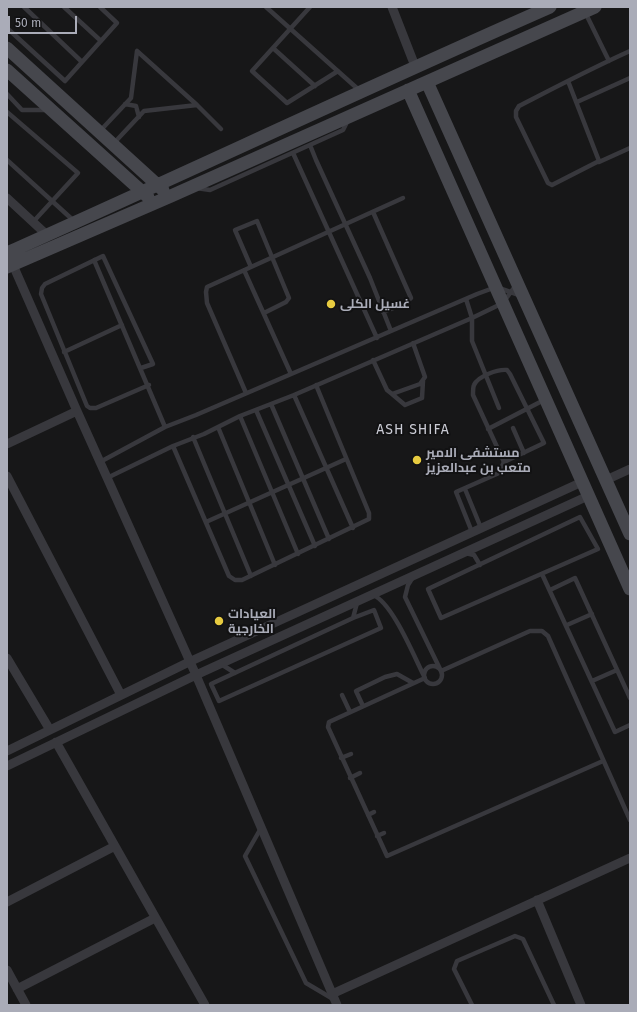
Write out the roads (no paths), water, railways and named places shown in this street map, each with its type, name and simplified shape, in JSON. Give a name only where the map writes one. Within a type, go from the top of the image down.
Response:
[{"type":"street","points":[[392,7],[415,66]]},
{"type":"street","points":[[8,264],[47,236],[76,222],[415,66],[550,7]]},
{"type":"street","points":[[8,264],[191,188],[350,115],[589,9]]},
{"type":"street","points":[[7,48],[171,196]]},
{"type":"street","points":[[7,70],[155,203]]},
{"type":"street","points":[[427,82],[517,290],[566,392],[630,534]]},
{"type":"street","points":[[408,90],[630,589]]},
{"type":"street","points":[[7,198],[47,236]]},
{"type":"street","points":[[8,264],[100,462],[196,675],[335,1000],[537,900],[630,858]]},
{"type":"street","points":[[545,400],[566,392]]},
{"type":"street","points":[[7,444],[77,412]]},
{"type":"street","points":[[606,480],[630,469]]},
{"type":"street","points":[[7,476],[121,696]]},
{"type":"street","points":[[7,751],[189,662],[582,482]]},
{"type":"street","points":[[7,766],[196,675],[357,603],[588,496]]},
{"type":"street","points":[[477,530],[483,544]]},
{"type":"street","points":[[7,658],[50,730]]},
{"type":"street","points":[[56,742],[205,1005]]},
{"type":"street","points":[[7,902],[115,846]]},
{"type":"street","points":[[537,900],[582,1005]]},
{"type":"street","points":[[17,989],[156,918]]},
{"type":"street","points":[[7,970],[26,1005]]},
{"type":"lane","points":[[24,7],[82,62]]},
{"type":"lane","points":[[64,7],[101,41]]},
{"type":"lane","points":[[7,28],[65,81],[118,23],[100,7]]},
{"type":"lane","points":[[266,7],[361,92]]},
{"type":"lane","points":[[310,7],[252,71],[287,103],[338,71]]},
{"type":"lane","points":[[589,9],[609,61]]},
{"type":"lane","points":[[273,48],[315,86]]},
{"type":"lane","points":[[99,132],[131,98],[137,51],[197,105],[221,129]]},
{"type":"lane","points":[[630,52],[568,81],[519,106],[516,110],[516,117],[548,183],[552,185],[630,148]]},
{"type":"lane","points":[[576,102],[630,78]]},
{"type":"lane","points":[[568,81],[598,157],[598,162]]},
{"type":"lane","points":[[7,94],[22,110],[52,110]]},
{"type":"lane","points":[[125,104],[136,106],[139,117]]},
{"type":"lane","points":[[113,145],[144,111],[197,105]]},
{"type":"lane","points":[[7,112],[78,173],[32,222]]},
{"type":"lane","points":[[191,188],[210,190],[293,153],[343,130],[350,115]]},
{"type":"lane","points":[[310,144],[391,331]]},
{"type":"lane","points":[[293,153],[377,338]]},
{"type":"lane","points":[[7,160],[76,222]]},
{"type":"lane","points":[[246,393],[207,303],[207,287],[403,198]]},
{"type":"lane","points":[[373,212],[411,298],[404,304],[383,312]]},
{"type":"lane","points":[[251,267],[235,230],[257,221],[289,298],[286,302],[264,314]]},
{"type":"lane","points":[[141,368],[153,364],[103,256],[45,284],[42,288],[41,294],[86,406],[96,408],[149,385]]},
{"type":"lane","points":[[94,260],[149,385],[165,427]]},
{"type":"lane","points":[[244,270],[291,374]]},
{"type":"lane","points":[[100,462],[165,427],[466,299],[496,287],[517,290]]},
{"type":"lane","points":[[107,478],[240,416],[272,404],[472,318],[503,303],[517,290]]},
{"type":"lane","points":[[466,299],[472,318],[472,341],[500,408]]},
{"type":"lane","points":[[64,352],[122,325]]},
{"type":"lane","points":[[373,360],[387,390],[405,405],[422,398],[424,371],[413,343]]},
{"type":"lane","points":[[477,530],[456,495],[456,492],[498,473],[504,462],[544,443],[507,370],[501,369],[477,381],[473,386],[473,395],[504,462]]},
{"type":"lane","points":[[392,394],[420,384],[423,381]]},
{"type":"lane","points":[[173,446],[229,576],[235,580],[242,580],[368,521],[369,516],[316,384]]},
{"type":"lane","points":[[294,394],[353,528]]},
{"type":"lane","points":[[488,429],[545,400]]},
{"type":"lane","points":[[272,404],[329,539]]},
{"type":"lane","points":[[256,410],[315,546]]},
{"type":"lane","points":[[240,416],[298,554]]},
{"type":"lane","points":[[218,427],[275,565]]},
{"type":"lane","points":[[513,428],[524,453]]},
{"type":"lane","points":[[193,437],[251,576]]},
{"type":"lane","points":[[206,522],[346,459]]},
{"type":"lane","points":[[465,489],[477,530]]},
{"type":"lane","points":[[580,517],[598,549],[542,574],[441,618],[428,589],[580,517]]},
{"type":"lane","points":[[464,553],[474,555],[480,565]]},
{"type":"lane","points":[[542,574],[567,625],[615,732],[630,725]]},
{"type":"lane","points":[[372,595],[384,603],[396,621],[425,678],[430,683],[436,683],[440,680],[441,671],[405,596],[408,585],[414,576]]},
{"type":"lane","points":[[550,590],[575,578],[630,698]]},
{"type":"lane","points":[[353,618],[357,603]]},
{"type":"lane","points":[[374,610],[381,628],[219,700],[211,684],[353,618],[374,610]]},
{"type":"lane","points":[[567,625],[592,614]]},
{"type":"lane","points":[[441,671],[530,631],[542,631],[548,636],[630,820]]},
{"type":"lane","points":[[221,664],[235,673]]},
{"type":"lane","points":[[425,678],[425,670],[430,666],[435,666],[441,671]]},
{"type":"lane","points":[[592,681],[618,670]]},
{"type":"lane","points":[[363,706],[356,692],[378,680],[396,674],[413,683]]},
{"type":"lane","points":[[425,678],[329,722],[328,727],[341,758],[387,856],[603,761]]},
{"type":"lane","points":[[342,695],[350,712]]},
{"type":"lane","points":[[341,758],[351,754]]},
{"type":"lane","points":[[350,778],[360,773]]},
{"type":"lane","points":[[368,815],[374,812]]},
{"type":"lane","points":[[261,828],[245,856],[306,983],[335,1000]]},
{"type":"lane","points":[[377,836],[384,833]]},
{"type":"lane","points":[[472,1005],[454,968],[457,960],[515,936],[523,939],[554,1005]]},
{"type":"place","name":"غسيل الكلى","points":[[331,304]]},
{"type":"place","name":"مستشفى الامير متعب بن عبدالعزيز","points":[[417,460]]},
{"type":"place","name":"العيادات الخارجية","points":[[219,621]]},
{"type":"district","name":"ASH SHIFA","points":[[413,430]]}]
